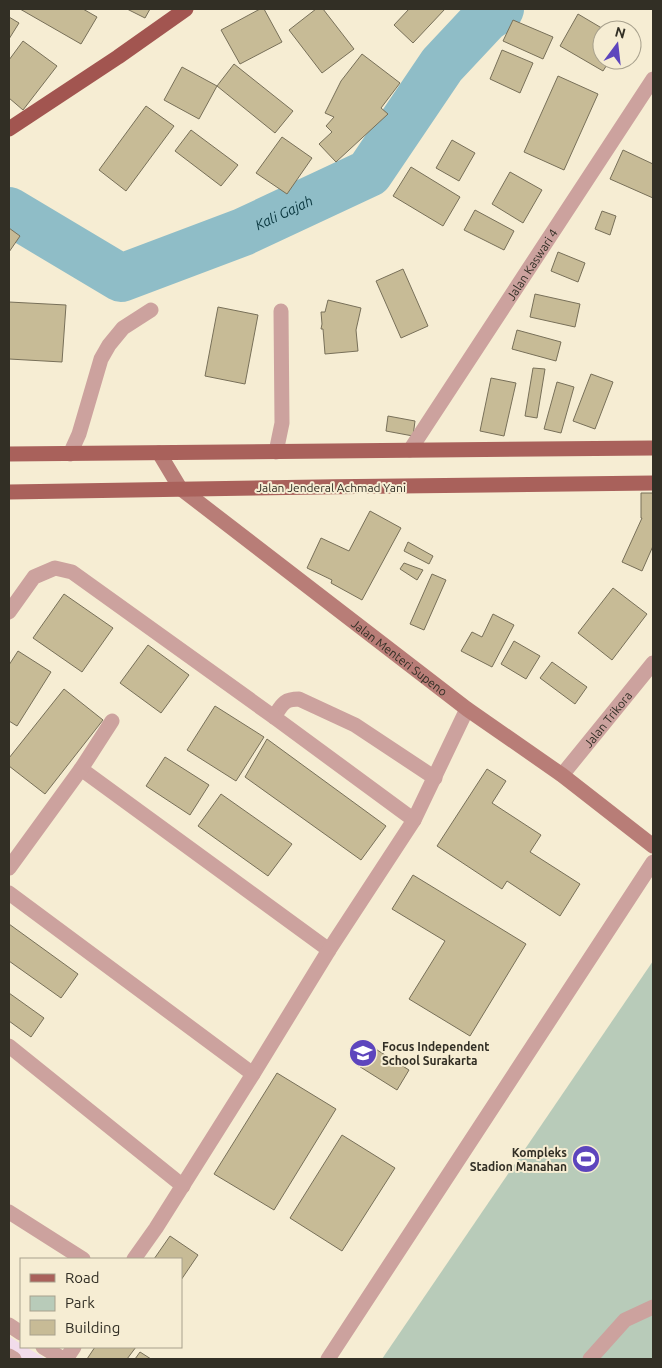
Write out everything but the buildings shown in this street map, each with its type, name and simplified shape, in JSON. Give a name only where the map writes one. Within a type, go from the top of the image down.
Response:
[{"type":"highway","points":[[9,129],[118,57],[186,9]]},
{"type":"main road","points":[[9,454],[653,448]]},
{"type":"main road","name":"Jalan Menteri Supeno","points":[[159,453],[180,488],[467,709],[562,776],[653,846]]},
{"type":"main road","name":"Jalan Jenderal Achmad Yani","points":[[9,492],[653,482]]},
{"type":"street","name":"Jalan Kaswari 4","points":[[410,450],[653,79]]},
{"type":"street","points":[[70,454],[79,434],[101,359],[122,328],[150,310]]},
{"type":"street","points":[[276,452],[282,423],[281,311]]},
{"type":"street","points":[[9,612],[34,577],[55,568],[72,572],[414,820]]},
{"type":"street","name":"Jalan Trikora","points":[[562,776],[653,662]]},
{"type":"street","points":[[274,717],[289,699],[299,699],[355,725],[435,778]]},
{"type":"street","points":[[135,1258],[183,1186],[328,950],[414,820],[467,709]]},
{"type":"street","points":[[9,868],[81,769],[112,720]]},
{"type":"street","points":[[81,769],[328,950]]},
{"type":"street","points":[[328,1359],[653,862]]},
{"type":"street","points":[[9,893],[253,1074]]},
{"type":"street","points":[[9,1046],[183,1186]]},
{"type":"street","points":[[9,1212],[81,1258]]},
{"type":"street","points":[[590,1359],[625,1320],[653,1307]]},
{"type":"street","points":[[9,1324],[20,1332]]},
{"type":"street","points":[[45,1348],[64,1359],[73,1348]]},
{"type":"street","points":[[9,1356],[14,1359]]},
{"type":"shaded area","points":[[9,1336],[20,1343],[20,1348],[28,1348],[46,1359],[9,1359]]},
{"type":"green space","name":"Kompleks Stadion Manahan","points":[[653,961],[653,1359],[382,1359]]},
{"type":"waterway","name":"Kali Gajah","points":[[9,211],[121,278],[243,232],[369,173],[442,65],[486,18],[500,9]]},
{"type":"place","name":"Focus Independent School Surakarta","points":[[363,1053]]},
{"type":"place","name":"Kompleks Stadion Manahan","points":[[586,1159]]}]
